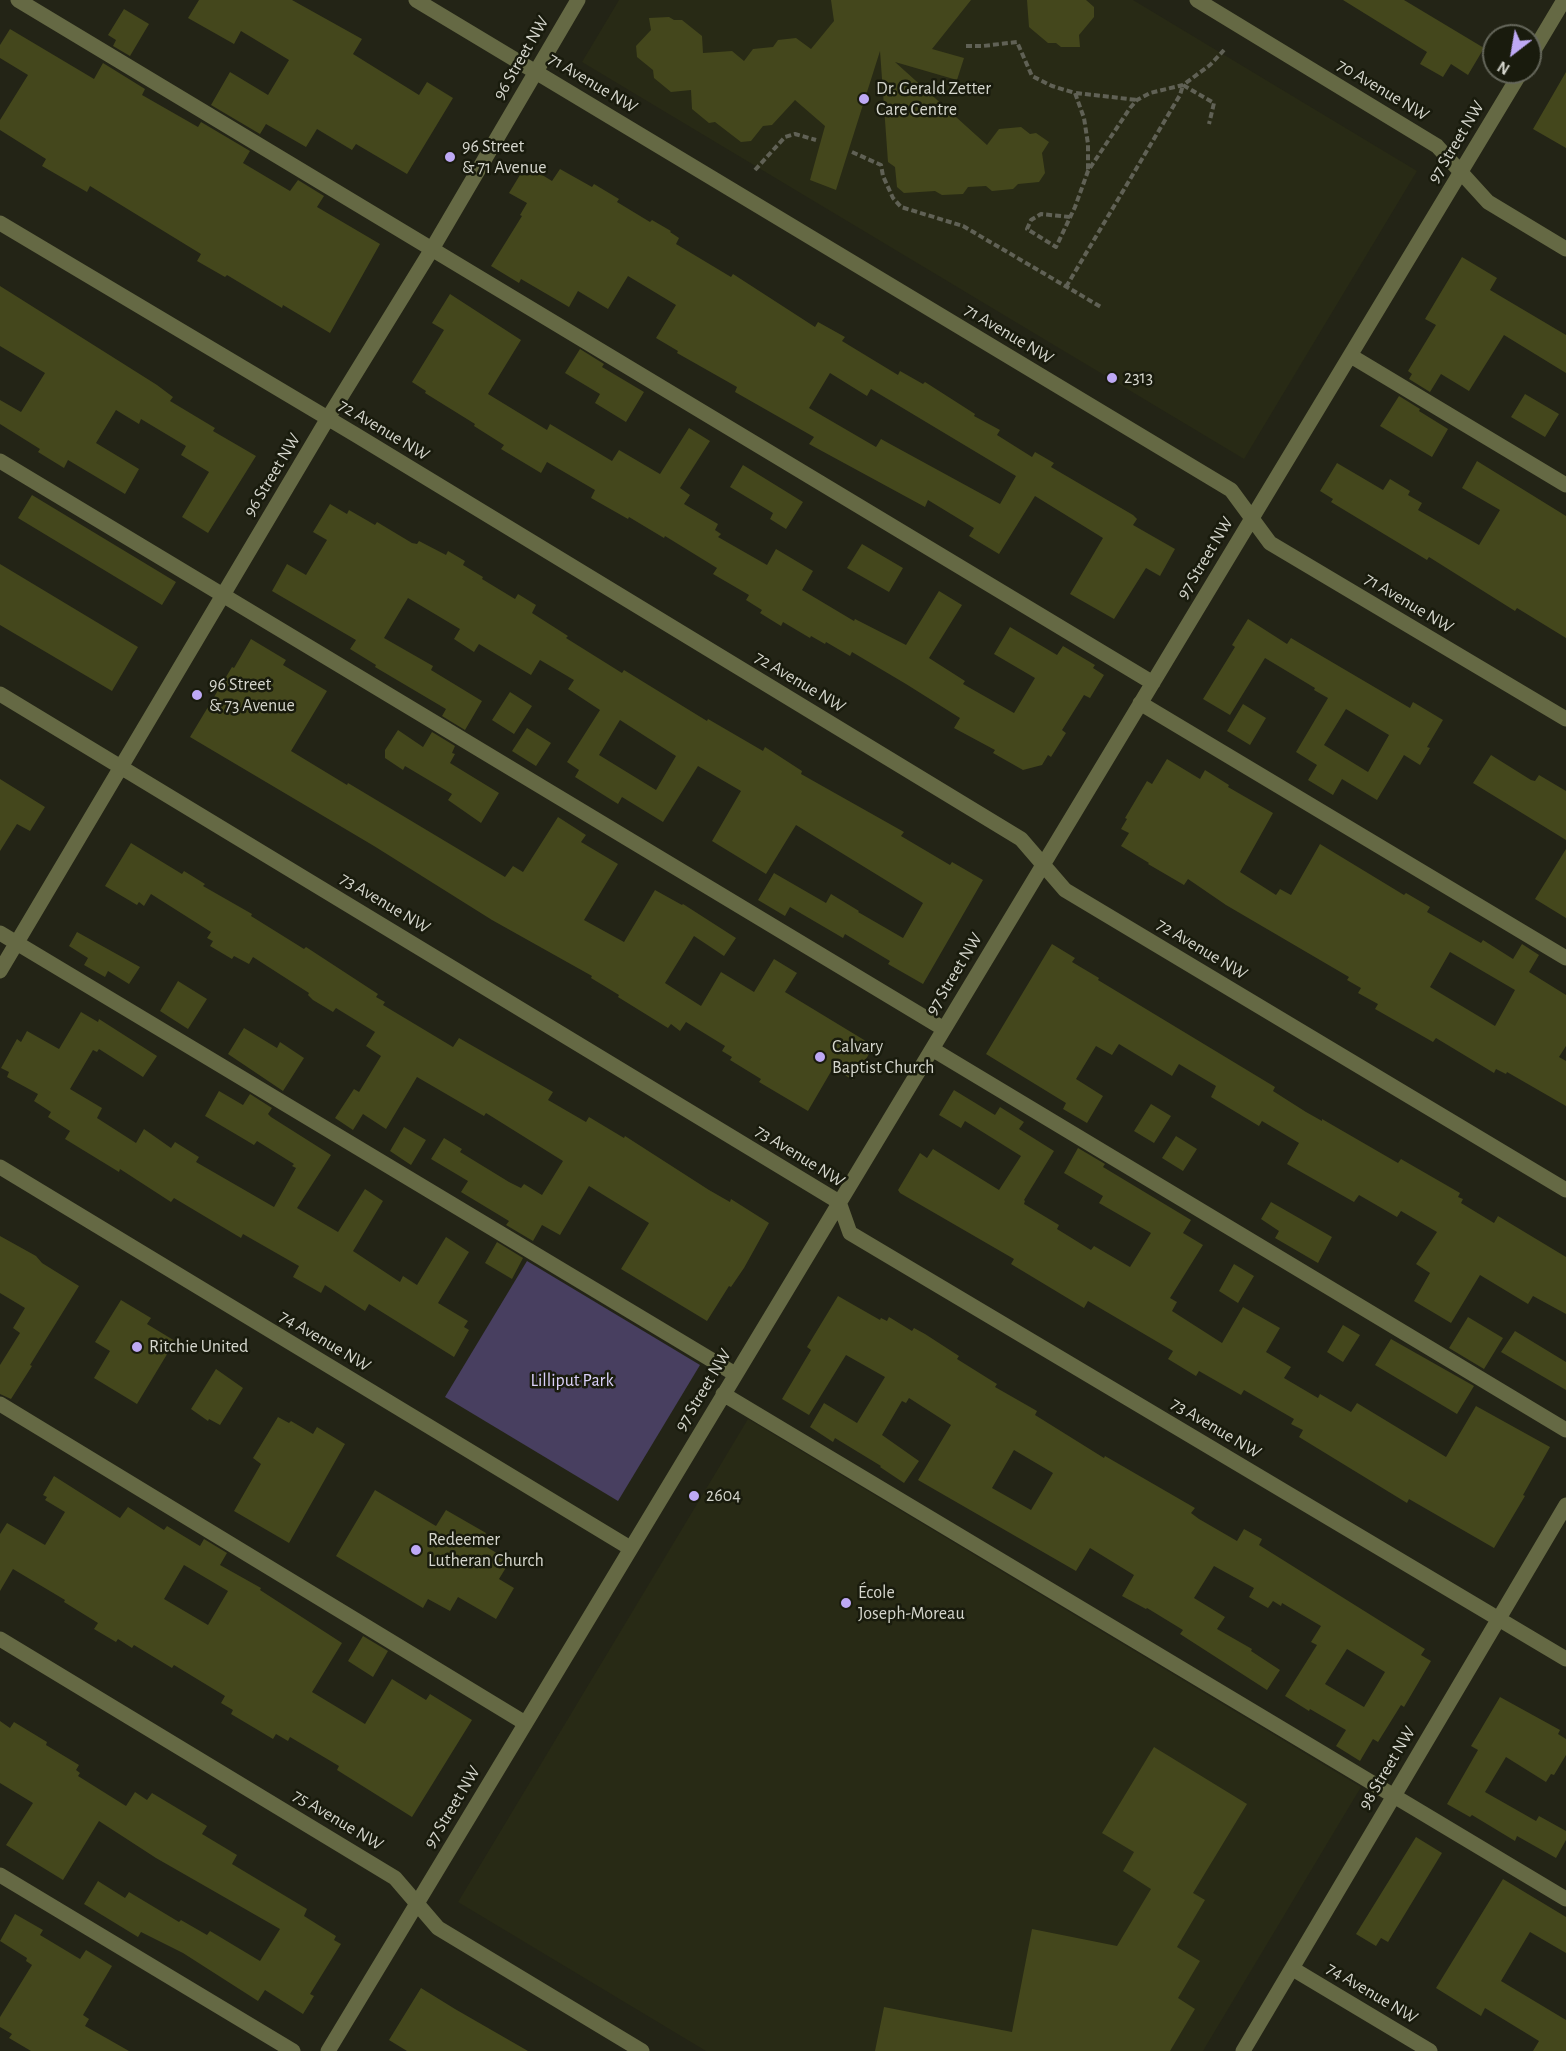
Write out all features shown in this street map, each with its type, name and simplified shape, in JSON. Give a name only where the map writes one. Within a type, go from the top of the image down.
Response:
[{"type":"street","points":[[18,0],[1153,683]]},
{"type":"street","name":"71 Avenue NW","points":[[416,0],[1231,490],[1270,543],[1566,719]]},
{"type":"street","name":"96 Street NW","points":[[0,971],[328,418],[432,249],[578,0]]},
{"type":"street","name":"70 Avenue NW","points":[[1197,0],[1437,146],[1488,202],[1566,249]]},
{"type":"street","points":[[1542,37],[1563,2]]},
{"type":"street","name":"97 Street NW","points":[[328,2051],[1042,863],[1514,84]]},
{"type":"street","name":"72 Avenue NW","points":[[0,223],[328,418],[1022,839],[1065,890],[1566,1190]]},
{"type":"street","points":[[1351,356],[1566,485]]},
{"type":"street","points":[[0,461],[944,1029]]},
{"type":"street","name":"73 Avenue NW","points":[[0,694],[839,1202],[850,1233],[1566,1659]]},
{"type":"street","points":[[1140,703],[1566,958]]},
{"type":"street","points":[[0,933],[735,1374]]},
{"type":"street","points":[[932,1049],[1566,1430]]},
{"type":"street","name":"74 Avenue NW","points":[[0,1167],[630,1548]]},
{"type":"street","points":[[723,1394],[1566,1899]]},
{"type":"street","points":[[0,1404],[525,1723]]},
{"type":"street","name":"98 Street NW","points":[[1243,2051],[1566,1505]]},
{"type":"street","name":"75 Avenue NW","points":[[0,1639],[395,1878],[438,1928],[642,2051]]},
{"type":"street","points":[[0,1875],[293,2051]]},
{"type":"street","name":"74 Avenue NW","points":[[1293,1969],[1431,2051]]},
{"type":"path","points":[[966,46],[1017,42],[1032,76],[1052,86],[1075,93],[1137,100]]},
{"type":"path","points":[[1070,217],[1041,214],[1031,220],[1027,229],[1056,247],[1070,217],[1088,171],[1137,100],[1150,93],[1183,85],[1210,65],[1224,50]]},
{"type":"path","points":[[1183,85],[1214,103],[1209,124]]},
{"type":"path","points":[[1066,287],[1180,95],[1183,85]]},
{"type":"path","points":[[1075,93],[1084,118],[1088,171]]},
{"type":"path","points":[[755,171],[785,137],[795,134],[816,140]]},
{"type":"path","points":[[852,152],[881,165],[883,176],[893,198],[901,207],[963,226],[1101,307]]},
{"type":"shaded area","points":[[619,0],[1133,0],[1417,171],[1244,459],[582,62]]},
{"type":"shaded area","name":"École Joseph-Moreau","points":[[748,1419],[1361,1787],[1203,2051],[706,2051],[458,1902]]},
{"type":"green space","name":"Lilliput Park","points":[[527,1261],[700,1365],[618,1501],[445,1397]]},
{"type":"building","points":[[199,0],[292,0],[362,39],[353,54],[419,95],[427,82],[453,98],[407,174],[356,144],[352,150],[317,129],[306,147],[266,124],[260,134],[211,105],[230,72],[268,95],[289,60],[241,31],[234,44],[188,18]]},
{"type":"building","name":"Dr. Gerald Zetter Care Centre","points":[[831,0],[971,0],[932,49],[964,58],[957,80],[895,62],[987,145],[999,129],[1021,127],[1030,134],[1036,133],[1049,142],[1042,153],[1045,173],[1039,182],[1018,184],[1013,189],[992,191],[986,186],[968,187],[963,194],[942,195],[935,191],[904,193],[897,187],[895,167],[888,162],[880,51],[836,190],[810,180],[825,126],[795,100],[772,125],[763,126],[751,141],[741,142],[715,122],[709,123],[692,109],[691,90],[671,92],[654,78],[653,70],[637,57],[636,46],[651,30],[649,18],[669,17],[682,20],[702,36],[703,53],[732,51],[744,61],[753,49],[773,47],[778,40],[796,38],[811,49],[834,21]]},
{"type":"building","points":[[1027,0],[1086,0],[1094,7],[1094,17],[1079,35],[1080,47],[1061,47],[1056,43],[1048,43],[1029,27]]},
{"type":"building","points":[[1343,0],[1404,0],[1482,47],[1482,51],[1468,75],[1451,64],[1443,77],[1420,64],[1427,52]]},
{"type":"building","points":[[124,9],[149,24],[130,56],[113,46],[116,40],[108,35]]},
{"type":"building","points":[[10,29],[94,79],[103,63],[145,89],[142,95],[198,127],[201,122],[250,151],[243,163],[290,191],[298,180],[324,196],[317,207],[380,244],[330,333],[283,305],[282,308],[227,275],[225,277],[197,261],[201,254],[90,186],[87,192],[42,166],[46,159],[0,130],[0,120],[28,75],[0,58],[0,45]]},
{"type":"building","points":[[1566,72],[1566,148],[1533,129]]},
{"type":"building","points":[[526,165],[552,181],[560,169],[592,187],[594,184],[619,199],[617,202],[650,222],[652,220],[671,231],[679,238],[676,244],[731,277],[733,274],[815,327],[818,322],[845,337],[842,341],[898,375],[900,371],[923,384],[925,382],[975,414],[974,416],[1000,430],[997,435],[1032,457],[1035,452],[1054,463],[1051,467],[1133,515],[1137,519],[1133,525],[1175,549],[1160,576],[1146,568],[1114,619],[1070,594],[1103,538],[1035,496],[999,554],[969,536],[974,528],[928,500],[925,507],[809,444],[814,437],[735,392],[737,387],[677,353],[678,351],[656,338],[676,305],[628,276],[608,309],[578,291],[569,307],[521,279],[519,283],[491,266],[522,216],[520,215],[527,203],[509,193]],"holes":[[[830,373],[867,396],[871,389],[1016,476],[1000,504],[881,439],[876,447],[809,408]]]},
{"type":"building","points":[[1462,257],[1497,278],[1490,290],[1566,335],[1566,373],[1504,335],[1469,391],[1441,374],[1430,392],[1409,379],[1412,374],[1408,371],[1436,325],[1425,319]]},
{"type":"building","points":[[0,286],[157,385],[173,397],[170,401],[215,428],[213,431],[256,456],[208,533],[182,517],[209,472],[181,455],[186,446],[141,419],[139,424],[116,410],[96,443],[139,469],[125,494],[68,460],[64,468],[38,452],[40,449],[0,424],[0,400],[21,412],[45,373],[0,346]]},
{"type":"building","points":[[450,294],[521,340],[488,394],[547,430],[550,424],[612,461],[619,450],[660,474],[689,428],[710,441],[680,488],[690,495],[684,504],[718,524],[715,530],[721,534],[718,537],[767,565],[776,549],[813,571],[802,590],[854,621],[855,619],[906,645],[939,591],[962,605],[929,658],[965,681],[963,684],[1014,713],[1035,678],[994,654],[1010,627],[1057,655],[1063,646],[1095,665],[1093,668],[1104,675],[1090,698],[1084,695],[1062,730],[1066,733],[1051,757],[1048,755],[1042,765],[1023,770],[993,753],[995,750],[954,728],[960,718],[852,652],[850,656],[826,642],[825,644],[811,636],[810,638],[783,622],[781,626],[760,613],[762,610],[746,600],[749,595],[713,574],[717,568],[665,536],[664,538],[591,498],[595,490],[547,462],[541,473],[501,449],[504,445],[425,393],[426,391],[412,382],[444,330],[432,323]]},
{"type":"building","points":[[580,349],[604,364],[602,367],[644,392],[626,422],[595,403],[600,394],[565,373]]},
{"type":"building","points":[[1525,394],[1559,414],[1545,437],[1511,417]]},
{"type":"building","points":[[1399,396],[1448,429],[1432,457],[1380,426]]},
{"type":"building","points":[[1477,461],[1566,516],[1566,638],[1517,608],[1515,611],[1429,557],[1427,560],[1331,502],[1333,499],[1320,491],[1337,463],[1383,490],[1390,479],[1410,491],[1408,495],[1422,503],[1418,510],[1479,545],[1500,510],[1462,488]]},
{"type":"building","points":[[743,465],[803,502],[786,529],[770,519],[773,513],[730,487]]},
{"type":"building","points":[[32,495],[176,582],[162,605],[18,518]]},
{"type":"building","points":[[330,504],[347,514],[349,510],[375,525],[377,522],[412,543],[417,544],[419,541],[446,555],[448,551],[465,561],[463,565],[483,577],[482,579],[515,599],[518,594],[536,605],[532,613],[568,636],[566,638],[622,673],[624,670],[707,721],[708,719],[763,751],[765,747],[802,771],[801,774],[904,832],[901,836],[950,865],[952,862],[983,880],[923,984],[888,964],[890,961],[845,934],[843,938],[790,907],[785,916],[758,900],[774,873],[826,903],[831,894],[903,938],[923,903],[796,825],[766,874],[712,841],[741,791],[698,766],[663,822],[622,797],[618,804],[575,777],[579,770],[567,762],[600,710],[568,689],[574,680],[540,660],[531,675],[479,644],[474,652],[454,639],[460,629],[408,598],[384,638],[433,666],[431,670],[482,701],[465,730],[442,716],[446,709],[375,667],[376,665],[350,649],[356,640],[272,591],[287,564],[306,575],[327,540],[313,532]],"holes":[[[620,720],[676,756],[656,790],[599,755]]]},
{"type":"building","points":[[862,544],[903,568],[889,592],[847,568]]},
{"type":"building","points":[[0,564],[138,647],[112,691],[0,625]]},
{"type":"building","points":[[1248,619],[1287,644],[1291,638],[1410,708],[1413,702],[1443,720],[1427,747],[1430,748],[1420,765],[1404,755],[1377,800],[1342,779],[1333,795],[1308,780],[1317,765],[1296,752],[1328,698],[1314,690],[1315,688],[1265,658],[1230,715],[1203,699],[1235,647],[1232,645]],"holes":[[[1346,709],[1389,735],[1368,772],[1324,745]]]},
{"type":"building","points":[[251,639],[286,660],[283,665],[327,691],[291,751],[505,877],[513,866],[523,872],[558,817],[586,835],[581,842],[618,864],[584,920],[624,942],[655,890],[683,904],[736,938],[724,956],[694,936],[665,983],[701,1006],[721,972],[754,992],[774,959],[797,973],[785,992],[874,1046],[853,1080],[833,1068],[808,1111],[759,1082],[761,1079],[730,1060],[732,1057],[722,1051],[725,1046],[686,1022],[680,1031],[671,1024],[668,1028],[618,997],[619,995],[591,978],[592,976],[492,920],[374,846],[190,737]]},
{"type":"building","points":[[510,692],[532,706],[514,734],[492,720]]},
{"type":"building","points":[[1243,704],[1266,718],[1250,745],[1227,731]]},
{"type":"building","points":[[527,728],[551,743],[536,766],[512,751]]},
{"type":"building","points":[[398,730],[423,747],[432,732],[455,746],[452,753],[455,754],[450,763],[499,793],[481,823],[448,800],[452,794],[405,766],[403,770],[385,758],[385,750]]},
{"type":"building","points":[[1491,755],[1531,780],[1535,781],[1539,775],[1566,791],[1566,840],[1473,783]]},
{"type":"building","points":[[1167,759],[1200,779],[1205,770],[1229,785],[1228,787],[1273,813],[1240,872],[1276,895],[1280,889],[1291,895],[1320,844],[1404,895],[1406,893],[1430,907],[1427,912],[1481,943],[1483,940],[1513,959],[1522,944],[1539,955],[1529,972],[1566,995],[1566,1046],[1559,1057],[1566,1061],[1566,1106],[1507,1072],[1506,1074],[1496,1069],[1494,1073],[1436,1038],[1433,1042],[1375,1009],[1378,1004],[1358,993],[1361,988],[1347,980],[1349,977],[1226,905],[1188,879],[1184,885],[1121,846],[1129,833],[1121,829],[1127,819],[1125,818],[1147,781],[1152,784]],"holes":[[[1450,952],[1515,990],[1495,1026],[1430,987]]]},
{"type":"building","points":[[0,779],[45,807],[30,831],[17,824],[0,851]]},
{"type":"building","points":[[131,843],[182,874],[184,871],[205,884],[203,886],[252,914],[251,916],[304,949],[306,947],[378,994],[376,997],[385,1002],[383,1005],[453,1047],[459,1038],[553,1092],[548,1100],[586,1122],[589,1117],[624,1138],[625,1136],[709,1190],[730,1202],[731,1199],[769,1223],[744,1268],[731,1287],[729,1286],[707,1321],[621,1269],[649,1223],[589,1186],[560,1235],[542,1225],[533,1241],[506,1225],[509,1221],[461,1192],[468,1181],[431,1159],[444,1138],[462,1149],[460,1152],[509,1182],[521,1188],[524,1184],[542,1195],[563,1161],[486,1113],[484,1116],[417,1077],[386,1129],[363,1114],[353,1130],[335,1118],[354,1089],[359,1092],[381,1056],[366,1046],[375,1032],[336,1008],[333,1012],[313,1000],[308,995],[309,993],[253,957],[249,964],[234,956],[232,959],[210,946],[213,941],[207,938],[211,932],[151,894],[144,906],[139,902],[137,905],[105,886]]},
{"type":"building","points":[[1566,849],[1566,918],[1535,899]]},
{"type":"building","points":[[77,932],[140,967],[129,984],[108,971],[105,977],[84,965],[88,958],[69,946]]},
{"type":"building","points":[[1052,944],[1075,958],[1072,962],[1099,978],[1098,980],[1275,1087],[1273,1091],[1306,1112],[1398,1163],[1401,1159],[1460,1193],[1458,1197],[1463,1199],[1461,1203],[1494,1223],[1498,1216],[1566,1257],[1566,1314],[1533,1296],[1528,1304],[1480,1275],[1451,1323],[1414,1301],[1430,1273],[1416,1264],[1437,1232],[1401,1211],[1397,1217],[1359,1195],[1354,1202],[1287,1164],[1299,1143],[1262,1121],[1259,1126],[1211,1097],[1216,1086],[1179,1064],[1172,1076],[1119,1044],[1112,1055],[1096,1046],[1076,1079],[1103,1096],[1087,1123],[1063,1109],[1066,1103],[986,1054]]},
{"type":"building","points":[[178,981],[207,999],[188,1029],[160,1011]]},
{"type":"building","points":[[81,1012],[98,1022],[99,1019],[157,1056],[143,1077],[99,1049],[97,1052],[93,1050],[70,1089],[102,1108],[97,1118],[136,1143],[144,1129],[171,1148],[175,1142],[199,1157],[196,1162],[274,1207],[296,1168],[292,1166],[294,1164],[257,1141],[254,1145],[205,1116],[219,1091],[243,1105],[250,1094],[272,1108],[268,1114],[271,1117],[331,1155],[297,1208],[338,1232],[365,1189],[383,1201],[353,1251],[400,1282],[403,1276],[417,1285],[446,1237],[469,1252],[438,1303],[468,1321],[464,1327],[469,1330],[454,1357],[369,1304],[365,1311],[325,1285],[321,1293],[293,1277],[299,1266],[243,1234],[241,1238],[174,1198],[171,1202],[120,1169],[119,1172],[65,1139],[70,1131],[48,1117],[51,1112],[34,1101],[38,1094],[7,1077],[9,1072],[1,1068],[17,1039],[21,1042],[27,1031],[59,1049]]},
{"type":"building","points":[[244,1028],[277,1048],[280,1042],[304,1058],[283,1091],[228,1054]]},
{"type":"building","points":[[954,1090],[995,1115],[1000,1107],[1024,1122],[1019,1129],[1054,1151],[1024,1200],[1024,1204],[1059,1225],[1057,1229],[1091,1250],[1094,1246],[1130,1267],[1151,1233],[1099,1203],[1103,1196],[1064,1173],[1078,1148],[1105,1164],[1103,1167],[1191,1220],[1183,1233],[1203,1245],[1170,1298],[1177,1302],[1172,1311],[1222,1343],[1243,1307],[1280,1328],[1266,1352],[1291,1367],[1284,1378],[1318,1398],[1320,1394],[1351,1412],[1357,1403],[1446,1457],[1476,1406],[1550,1447],[1523,1495],[1525,1496],[1494,1548],[1409,1499],[1407,1503],[1299,1437],[1303,1430],[1291,1424],[1294,1419],[1244,1390],[1241,1395],[1199,1371],[1196,1376],[1168,1359],[1173,1351],[1088,1301],[1084,1308],[1011,1264],[1014,1259],[900,1193],[898,1190],[920,1153],[927,1158],[933,1149],[999,1190],[1021,1156],[965,1121],[961,1128],[939,1115]]},
{"type":"building","points":[[1151,1104],[1171,1116],[1154,1143],[1134,1131]]},
{"type":"building","points":[[404,1127],[426,1140],[411,1165],[390,1151]]},
{"type":"building","points":[[1176,1136],[1197,1149],[1183,1171],[1162,1158]]},
{"type":"building","points":[[1271,1202],[1332,1237],[1318,1263],[1275,1238],[1279,1231],[1261,1219]]},
{"type":"building","points":[[0,1236],[36,1256],[42,1263],[79,1286],[11,1399],[0,1394],[0,1365],[20,1333],[13,1328],[25,1308],[0,1293]]},
{"type":"building","points":[[497,1242],[523,1258],[512,1279],[485,1263]]},
{"type":"building","points":[[1234,1264],[1254,1276],[1238,1303],[1219,1291]]},
{"type":"building","points":[[838,1296],[880,1320],[881,1318],[887,1321],[889,1317],[912,1331],[914,1328],[959,1356],[957,1359],[997,1384],[995,1387],[1037,1411],[1035,1415],[1104,1458],[1105,1456],[1195,1508],[1191,1513],[1199,1519],[1237,1541],[1244,1529],[1262,1539],[1259,1545],[1425,1649],[1421,1655],[1431,1661],[1404,1707],[1401,1705],[1378,1742],[1373,1739],[1360,1761],[1336,1746],[1346,1730],[1285,1696],[1317,1645],[1311,1642],[1321,1626],[1282,1603],[1281,1606],[1273,1601],[1268,1608],[1249,1597],[1254,1588],[1214,1566],[1194,1598],[1225,1617],[1217,1629],[1252,1649],[1251,1651],[1280,1670],[1267,1690],[1180,1634],[1183,1630],[1122,1596],[1134,1575],[1090,1548],[1076,1571],[918,1480],[951,1425],[909,1398],[906,1403],[902,1401],[882,1435],[919,1461],[904,1483],[835,1438],[833,1442],[810,1427],[824,1403],[857,1423],[885,1377],[846,1355],[809,1415],[782,1399],[811,1350],[807,1347]],"holes":[[[1014,1450],[1053,1473],[1031,1510],[992,1488]],[[1347,1649],[1385,1672],[1364,1707],[1325,1684]]]},
{"type":"building","name":"Ritchie United","points":[[121,1300],[151,1318],[147,1324],[175,1341],[137,1404],[94,1378],[110,1351],[95,1342]]},
{"type":"building","points":[[1468,1317],[1503,1338],[1484,1369],[1449,1348]]},
{"type":"building","points":[[1343,1325],[1360,1335],[1343,1362],[1327,1352]]},
{"type":"building","points":[[1515,1331],[1566,1362],[1566,1390],[1501,1352]]},
{"type":"building","points":[[1391,1339],[1474,1386],[1457,1414],[1375,1365]]},
{"type":"building","points":[[216,1369],[243,1388],[220,1425],[209,1419],[208,1421],[191,1409]]},
{"type":"building","points":[[278,1417],[289,1423],[291,1421],[313,1434],[317,1427],[345,1444],[289,1543],[234,1511],[261,1464],[253,1458]]},
{"type":"building","points":[[54,1476],[120,1518],[128,1507],[164,1530],[167,1526],[200,1546],[204,1539],[227,1553],[220,1565],[261,1588],[260,1590],[342,1643],[312,1692],[365,1724],[392,1679],[426,1700],[430,1694],[472,1720],[412,1817],[337,1770],[339,1766],[290,1737],[288,1741],[276,1734],[273,1739],[231,1714],[233,1710],[221,1703],[225,1696],[174,1665],[172,1668],[134,1645],[132,1648],[118,1639],[116,1642],[94,1629],[98,1623],[13,1569],[0,1591],[0,1534],[7,1523],[45,1545],[65,1512],[45,1500],[47,1497],[43,1495]],"holes":[[[184,1565],[228,1591],[208,1625],[164,1599]]]},
{"type":"building","name":"Redeemer Lutheran Church","points":[[375,1490],[436,1526],[446,1510],[486,1533],[480,1543],[510,1561],[499,1579],[514,1588],[496,1619],[458,1597],[450,1611],[428,1599],[423,1608],[336,1556]]},
{"type":"building","points":[[363,1636],[388,1651],[373,1677],[348,1661]]},
{"type":"building","points":[[1500,1697],[1560,1730],[1558,1734],[1566,1739],[1566,1755],[1554,1775],[1551,1774],[1546,1782],[1506,1757],[1485,1792],[1536,1821],[1539,1816],[1566,1831],[1566,1840],[1556,1858],[1517,1836],[1515,1841],[1472,1815],[1470,1817],[1447,1804],[1478,1750],[1471,1746]]},
{"type":"building","points":[[0,1721],[10,1728],[14,1722],[47,1742],[46,1745],[79,1765],[76,1770],[80,1773],[78,1776],[126,1806],[135,1792],[147,1800],[152,1793],[207,1826],[202,1834],[237,1855],[232,1864],[307,1909],[304,1916],[336,1936],[334,1940],[341,1944],[310,1994],[314,1996],[303,2014],[265,1990],[258,2001],[183,1953],[141,1932],[138,1937],[84,1904],[98,1881],[125,1898],[129,1892],[179,1922],[181,1920],[207,1935],[210,1931],[260,1961],[280,1929],[156,1858],[99,1821],[63,1880],[6,1845],[33,1803],[0,1783]]},
{"type":"building","points":[[1154,1747],[1247,1804],[1193,1893],[1205,1900],[1177,1947],[1200,1961],[1178,1998],[1195,2009],[1170,2051],[875,2051],[884,2007],[1012,2032],[1032,1929],[1117,1946],[1151,1889],[1123,1871],[1134,1852],[1102,1833]]},
{"type":"building","points":[[1416,1837],[1442,1853],[1388,1942],[1381,1938],[1376,1946],[1356,1934]]},
{"type":"building","points":[[1503,1879],[1566,1917],[1566,1953],[1530,1932],[1501,1981],[1566,2020],[1566,2051],[1533,2051],[1539,2041],[1485,2008],[1481,2016],[1436,1988]]},
{"type":"building","points":[[15,1914],[43,1930],[40,1935],[80,1959],[86,1950],[112,1966],[83,2015],[89,2019],[85,2026],[129,2051],[31,2051],[9,2038],[12,2034],[0,2027],[0,2017],[32,1965],[26,1961],[27,1958],[0,1941]]},
{"type":"building","points":[[421,1988],[528,2051],[407,2051],[389,2040]]},
{"type":"place","name":"Dr. Gerald Zetter Care Centre","points":[[864,99]]},
{"type":"place","name":"96 Street & 71 Avenue","points":[[450,157]]},
{"type":"place","name":"2313","points":[[1112,378]]},
{"type":"place","name":"96 Street & 73 Avenue","points":[[197,695]]},
{"type":"place","name":"Calvary Baptist Church","points":[[820,1057]]},
{"type":"place","name":"Ritchie United","points":[[137,1347]]},
{"type":"place","name":"2604","points":[[694,1496]]},
{"type":"place","name":"Redeemer Lutheran Church","points":[[416,1550]]},
{"type":"place","name":"École Joseph-Moreau","points":[[846,1603]]}]
